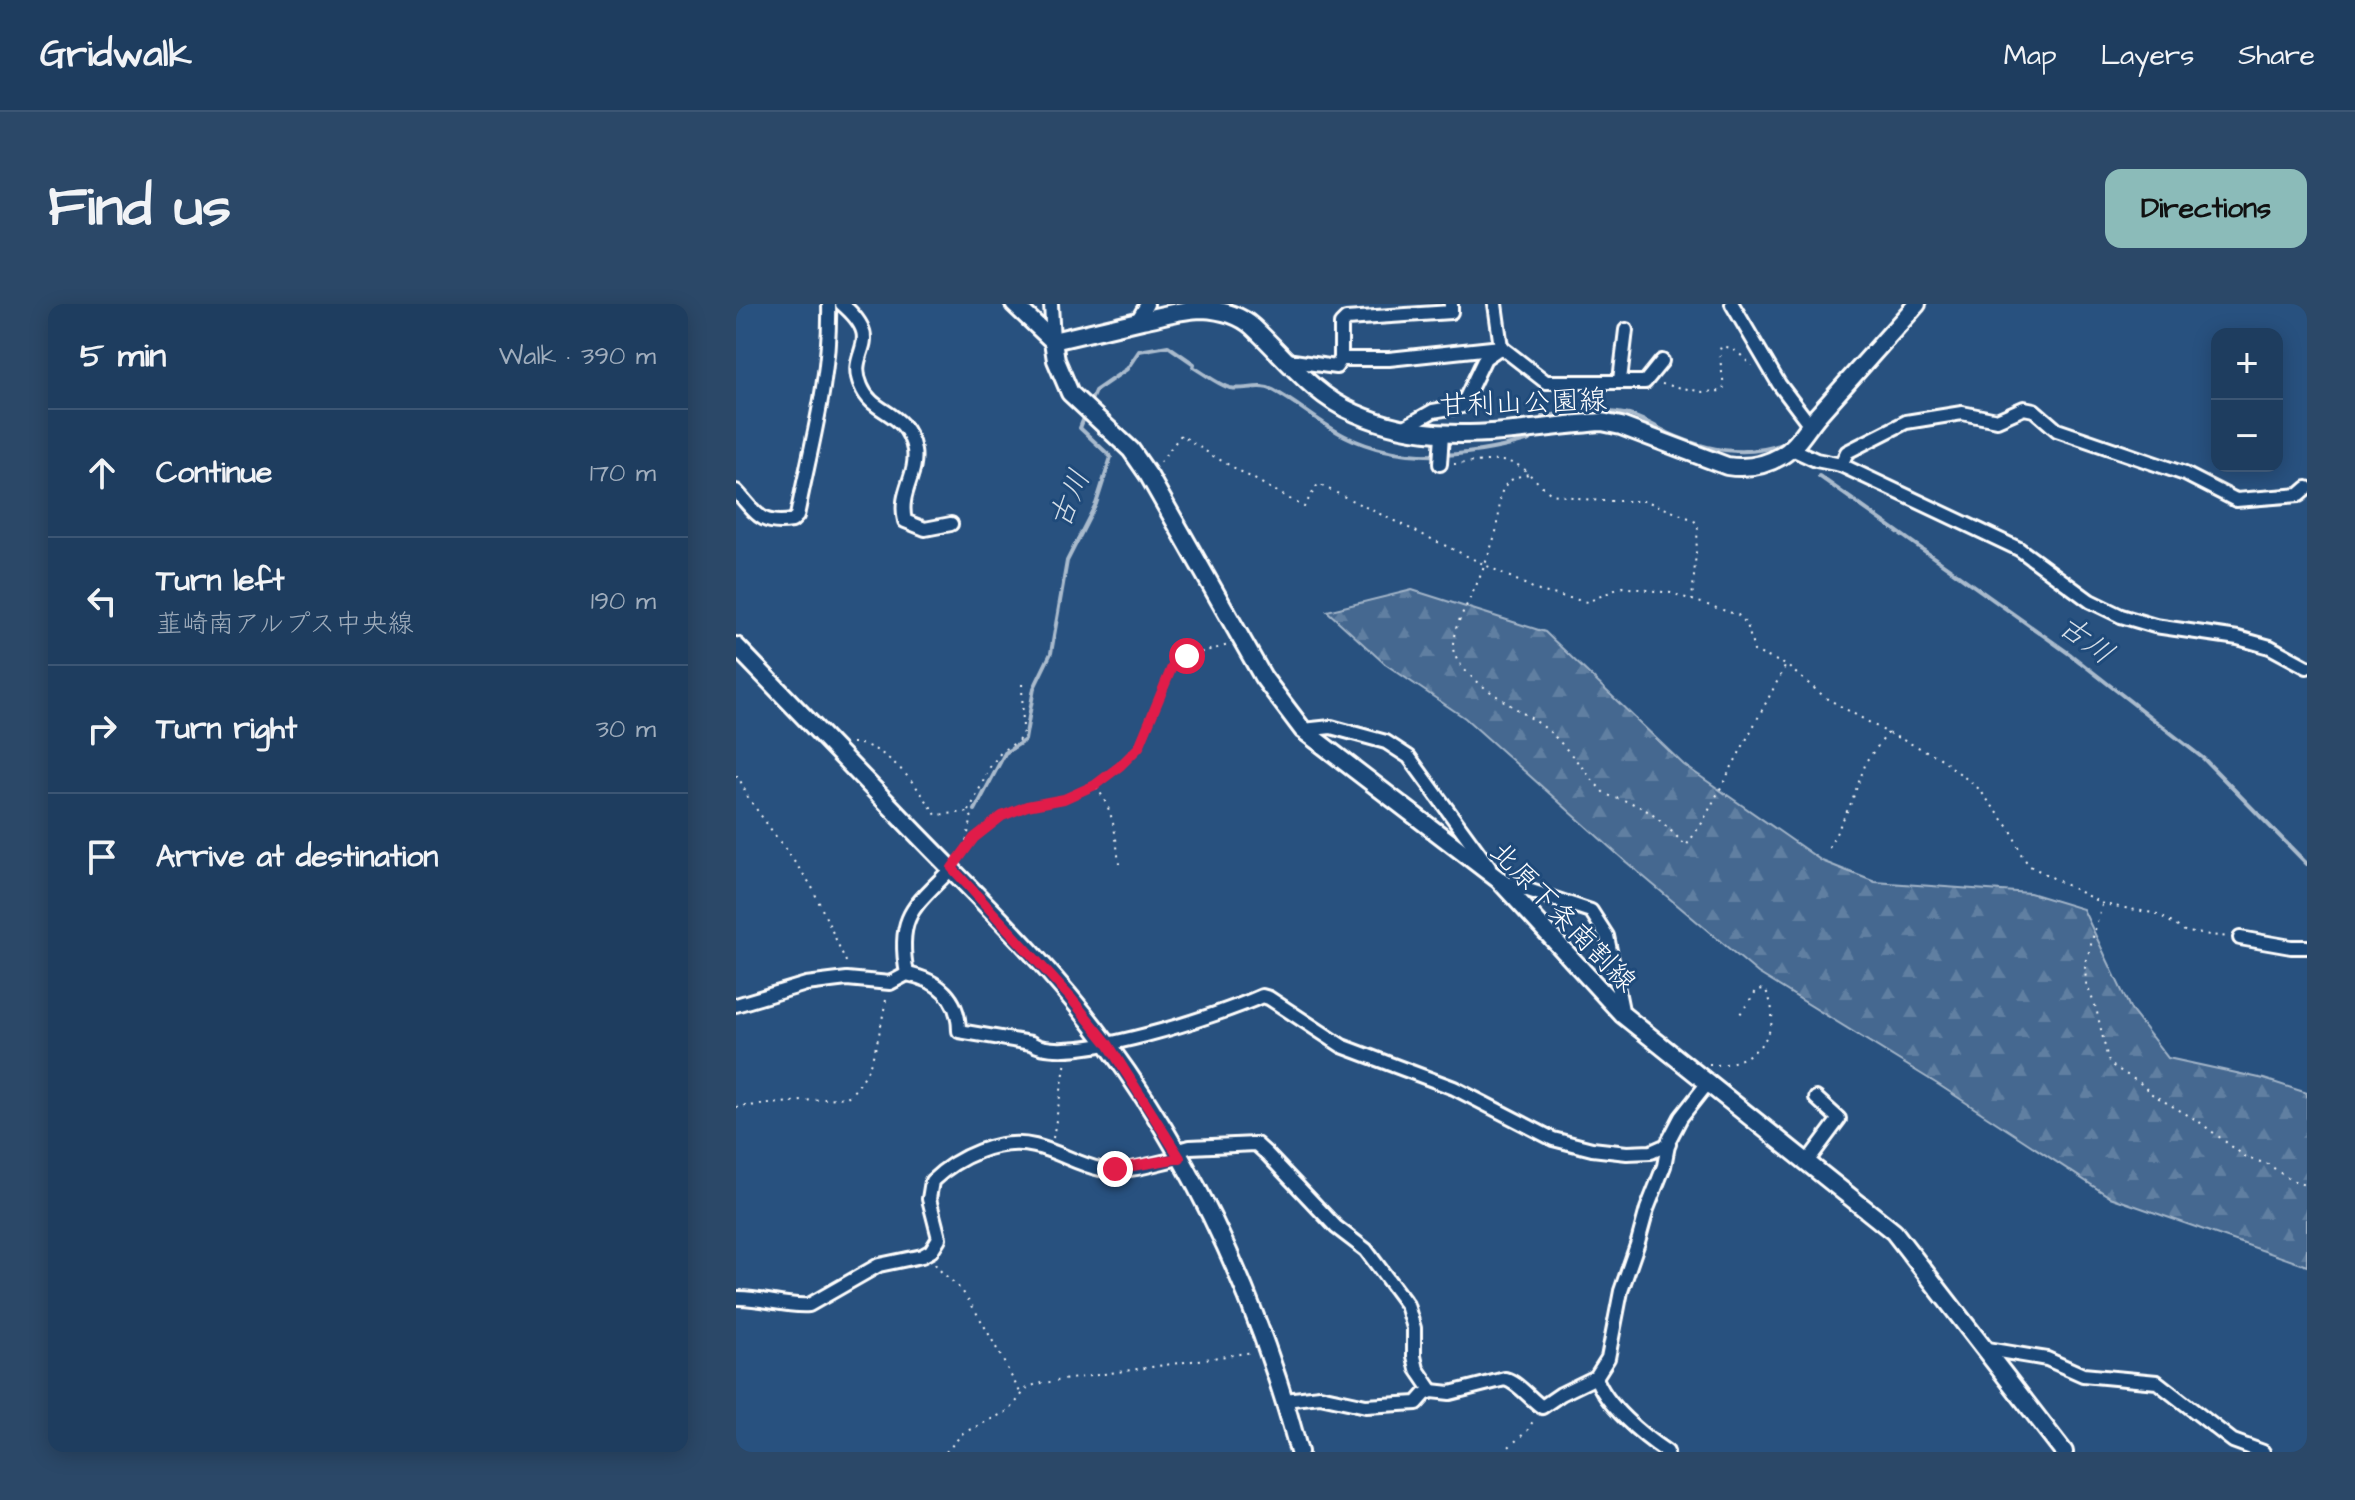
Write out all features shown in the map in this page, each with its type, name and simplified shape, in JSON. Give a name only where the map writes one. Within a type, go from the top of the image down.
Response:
[{"type":"main road","points":[[1014,304],[1053,341]]},
{"type":"main road","name":"甘利山公園線","points":[[1053,341],[1137,321],[1202,309],[1230,308],[1322,395],[1354,413],[1442,440],[1602,422],[1621,426],[1727,466],[1741,468],[1757,466],[1792,449],[1917,304]]},
{"type":"main road","name":"北原下条南割線","points":[[1053,341],[1056,360],[1070,393],[1131,450],[1149,476],[1263,677],[1303,730],[1499,880],[1623,1015],[1894,1232],[2064,1452]]},
{"type":"main road","points":[[736,646],[952,868],[1070,997],[1108,1044],[1178,1154],[1237,1270],[1268,1350],[1299,1452]]},
{"type":"street","points":[[736,491],[759,517],[767,521],[792,521],[797,516],[830,345],[829,304]]},
{"type":"street","points":[[842,304],[859,319],[865,335],[857,373],[864,393],[906,427],[911,439],[915,465],[904,492],[902,507],[905,521],[925,529],[951,524]]},
{"type":"street","points":[[1051,304],[1053,341]]},
{"type":"street","points":[[1137,321],[1147,304]]},
{"type":"street","points":[[1286,360],[1336,367],[1341,359],[1341,324],[1346,319],[1451,312],[1451,304]]},
{"type":"street","points":[[1495,304],[1501,347]]},
{"type":"street","points":[[1732,304],[1779,384],[1810,425]]},
{"type":"street","points":[[1620,380],[1626,330]]},
{"type":"street","points":[[1341,359],[1389,359],[1501,347],[1546,382],[1645,382],[1662,361]]},
{"type":"street","points":[[1403,428],[1433,411],[1462,406],[1485,358],[1501,347]]},
{"type":"street","points":[[1841,465],[1847,452],[1906,422],[1962,413],[1997,420],[2024,408],[2034,410],[2057,430],[2185,474],[2236,500],[2299,495],[2307,488]]},
{"type":"street","points":[[1440,464],[1442,440]]},
{"type":"street","points":[[1792,449],[1816,460],[1841,465],[2019,549],[2090,601],[2121,616],[2155,626],[2238,638],[2270,647],[2307,667]]},
{"type":"street","points":[[1303,730],[1331,727],[1386,742],[1409,757],[1499,880],[1591,911],[1607,936],[1623,1015]]},
{"type":"street","points":[[907,974],[903,944],[907,919],[913,908],[952,868]]},
{"type":"street","points":[[2240,938],[2307,947]]},
{"type":"street","points":[[736,1005],[831,979],[890,983],[907,974],[925,977],[944,992],[956,1009],[959,1031],[1036,1046],[1068,1048],[1108,1044],[1223,1014],[1262,996],[1342,1046],[1454,1088],[1553,1139],[1592,1149],[1627,1153],[1651,1152],[1669,1144]]},
{"type":"street","points":[[1285,1400],[1320,1396],[1366,1406],[1417,1403],[1432,1391],[1450,1393],[1505,1379],[1511,1380],[1542,1407],[1596,1377],[1608,1358],[1621,1291],[1669,1144],[1681,1117],[1707,1084]]},
{"type":"street","points":[[1807,1162],[1839,1119],[1816,1098]]},
{"type":"street","points":[[736,1298],[809,1305],[879,1265],[927,1253],[939,1238],[928,1189],[941,1173],[972,1154],[1003,1145],[1020,1144],[1101,1169],[1115,1169],[1178,1154],[1190,1147],[1256,1144],[1336,1227],[1366,1250],[1407,1305],[1414,1328],[1417,1369],[1432,1391]]},
{"type":"street","points":[[1987,1349],[2047,1359],[2083,1375],[2157,1382],[2233,1441],[2263,1452]]},
{"type":"street","points":[[1596,1377],[1599,1388],[1643,1436],[1667,1452]]},
{"type":"path","points":[[1645,382],[1703,392],[1723,391],[1719,352],[1724,346],[1730,347],[1754,368]]},
{"type":"path","points":[[1149,476],[1181,435],[1304,507],[1318,484],[1539,591],[1587,602],[1622,587],[1671,593],[1738,615],[1747,624],[1754,651],[1786,665],[1826,698],[1939,757],[1979,789],[2011,830],[2022,856],[2030,866],[2103,904],[2158,914],[2186,932],[2240,938]]},
{"type":"path","points":[[1440,464],[1512,462],[1522,465],[1551,494],[1599,501],[1646,501],[1694,520],[1698,528],[1692,600]]},
{"type":"path","points":[[1529,474],[1513,477],[1504,484],[1500,495],[1501,519],[1460,620],[1453,643],[1454,655],[1467,672],[1493,694],[1551,733],[1603,792],[1635,804],[1653,815],[1686,846],[1702,823],[1786,665]]},
{"type":"path","points":[[952,868],[974,838],[1002,816],[1027,806],[1064,799],[1095,785],[1120,766],[1139,747],[1172,667],[1187,656],[1205,650],[1244,643]]},
{"type":"path","points":[[969,812],[990,767],[1002,751],[1018,741],[1023,732],[1022,681]]},
{"type":"path","points":[[1829,848],[1867,760],[1888,733]]},
{"type":"path","points":[[833,747],[856,742],[875,750],[913,780],[936,815],[969,812]]},
{"type":"path","points":[[736,776],[779,845],[811,885],[854,980]]},
{"type":"path","points":[[1095,785],[1108,803],[1119,864]]},
{"type":"path","points":[[963,853],[972,818],[969,812]]},
{"type":"path","points":[[2103,904],[2085,966],[2086,983],[2096,1008],[2108,1060],[2150,1093],[2198,1121],[2247,1158],[2268,1164],[2289,1179],[2307,1186]]},
{"type":"path","points":[[736,1107],[847,1097],[854,1091],[875,1048],[890,983]]},
{"type":"path","points":[[1683,1065],[1735,1064],[1760,1049],[1770,1017],[1770,1000],[1765,989],[1757,990],[1740,1014]]},
{"type":"path","points":[[1050,1151],[1068,1048]]},
{"type":"path","points":[[927,1253],[941,1273],[963,1292],[993,1338],[1022,1395]]},
{"type":"path","points":[[946,1452],[963,1433],[1010,1410],[1026,1389],[1036,1384],[1268,1350]]},
{"type":"path","points":[[1503,1452],[1527,1431],[1542,1407]]},
{"type":"green space","points":[[1412,590],[1545,632],[1684,765],[1822,861],[1875,882],[2030,893],[2083,909],[2131,1010],[2168,1058],[2264,1079],[2307,1093],[2307,1266],[2110,1197],[1939,1085],[1758,973],[1625,861],[1465,718],[1385,664],[1327,611]]},
{"type":"waterway","name":"古川","points":[[1089,405],[1095,391],[1127,369],[1139,351],[1168,346],[1194,364],[1193,367],[1221,384],[1235,389],[1263,387],[1273,390],[1345,436],[1390,451],[1460,454],[1530,440]]},
{"type":"waterway","name":"古川","points":[[1542,416],[1586,412],[1629,415],[1682,439],[1725,450],[1754,451],[1783,444]]},
{"type":"waterway","name":"古川","points":[[975,810],[1005,753],[1025,740],[1034,688],[1051,653],[1067,561],[1096,504],[1111,457],[1080,428],[1086,413]]},
{"type":"waterway","name":"古川","points":[[1819,476],[2071,655],[2204,759],[2307,864]]},
{"type":"route","points":[[1115,1169],[1180,1158],[1108,1044],[1070,997],[952,868],[974,838],[1002,816],[1027,806],[1064,799],[1095,785],[1120,766],[1139,747],[1172,667],[1187,656]]}]
